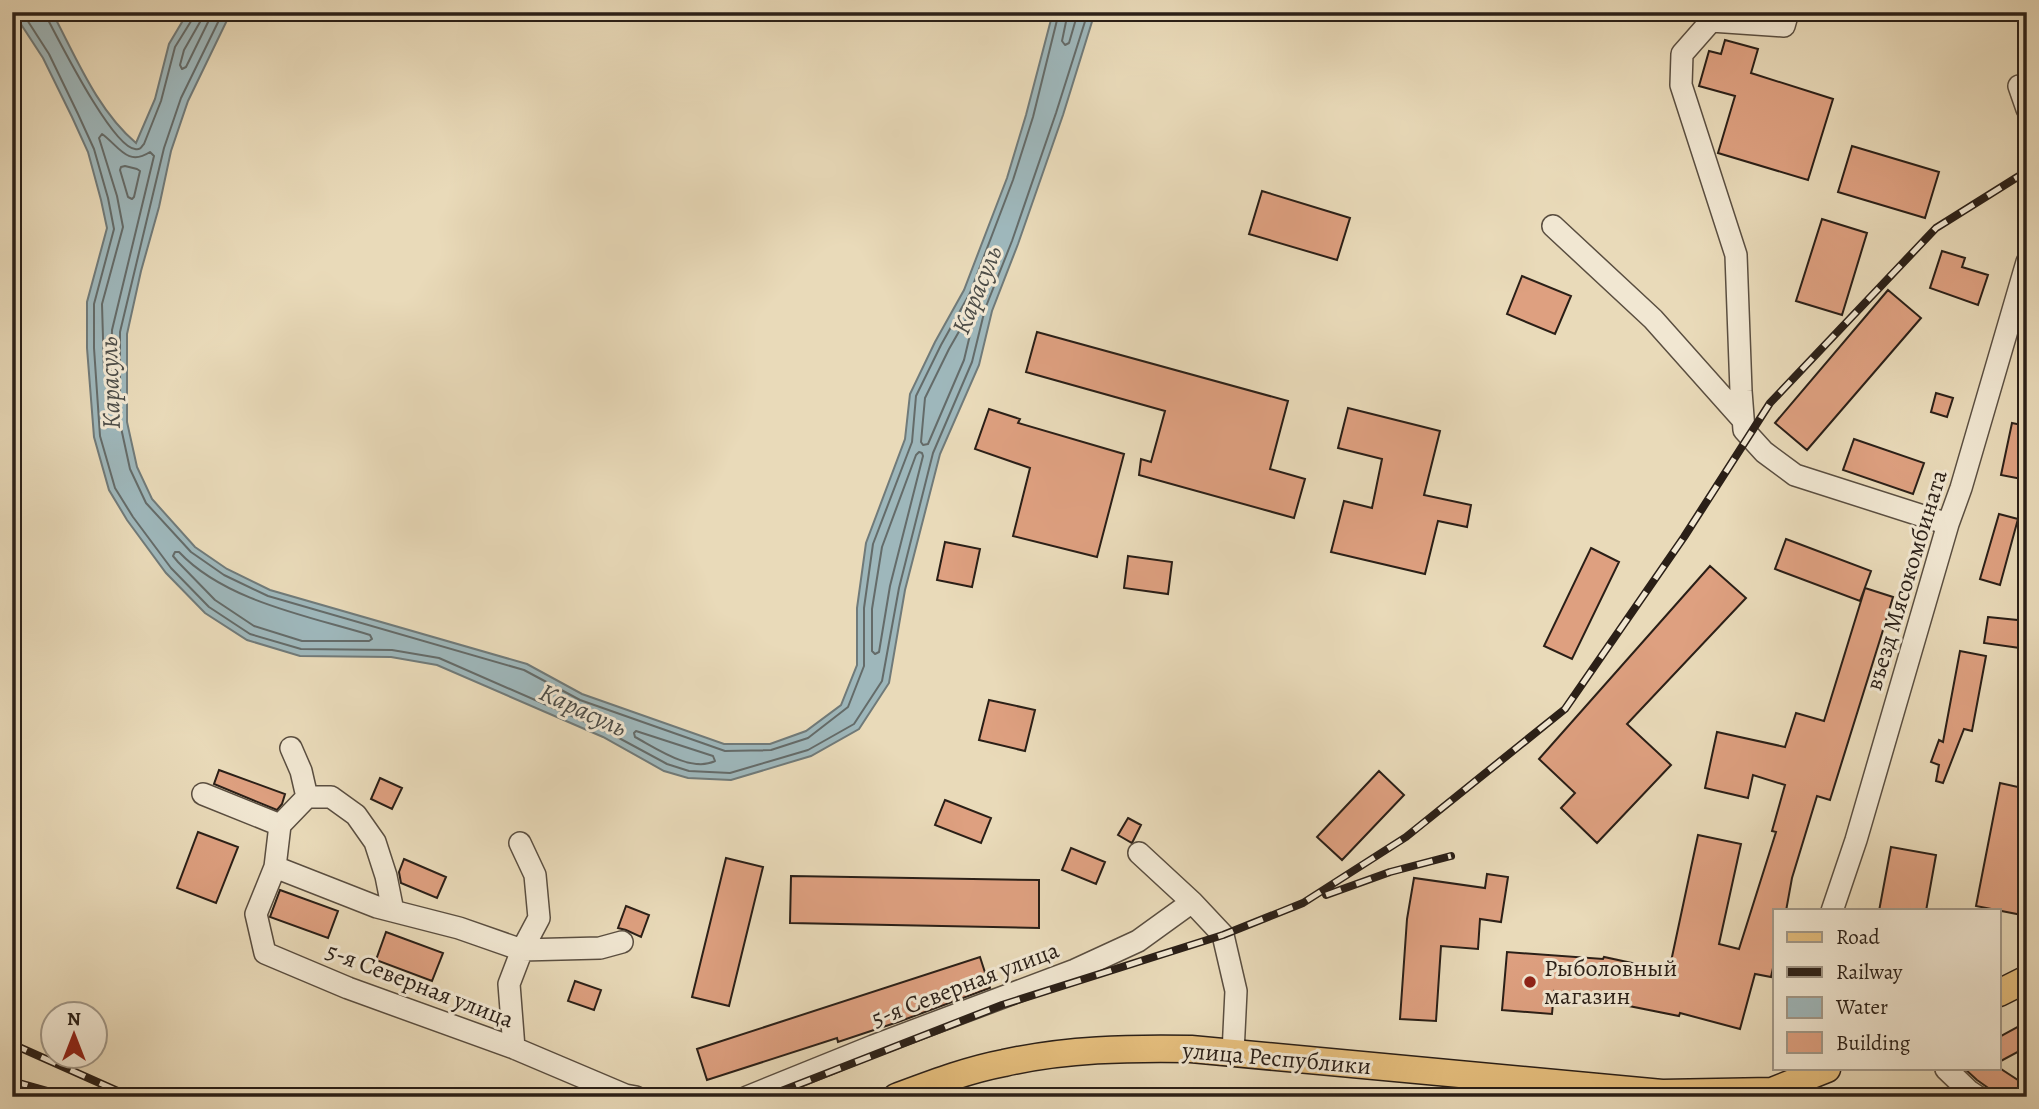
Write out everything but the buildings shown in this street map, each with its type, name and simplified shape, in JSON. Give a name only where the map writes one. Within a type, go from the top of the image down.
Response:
[{"type":"main road","points":[[2000,992],[2027,979]]},
{"type":"main road","name":"улица Республики","points":[[895,1097],[1002,1063],[1060,1053],[1124,1048],[1192,1049],[1695,1095],[1775,1085],[1824,1070]]},
{"type":"street","points":[[1788,12],[1784,26],[1712,21],[1682,54],[1681,85],[1735,254],[1744,430],[1764,452],[1795,475],[1948,524]]},
{"type":"street","points":[[2019,86],[2027,109]]},
{"type":"street","points":[[1553,226],[1653,318],[1743,419]]},
{"type":"street","name":"въезд Мясокомбината","points":[[1833,909],[1856,840],[2027,262]]},
{"type":"street","points":[[291,748],[301,771],[307,797]]},
{"type":"street","points":[[203,794],[280,825]]},
{"type":"street","points":[[393,911],[375,842],[356,816],[331,797],[307,797],[280,825],[275,867],[377,907],[459,928],[522,950],[600,948],[622,942]]},
{"type":"street","points":[[514,1048],[509,984],[522,950],[539,918],[535,875],[520,843]]},
{"type":"street","points":[[1139,853],[1223,935],[1236,991],[1233,1053]]},
{"type":"street","name":"5-я Северная улица","points":[[275,867],[256,914],[265,953],[348,988],[514,1048],[636,1097]]},
{"type":"street","name":"5-я Северная улица","points":[[747,1097],[1075,970],[1138,941],[1192,902]]},
{"type":"street","points":[[1947,1070],[1978,1097]]},
{"type":"water","name":"Карасуль","points":[[13,12],[52,12],[99,99],[122,130],[136,143],[155,99],[169,44],[188,12],[231,12],[188,101],[171,151],[127,334],[127,422],[137,467],[152,499],[195,547],[227,569],[270,590],[527,664],[582,694],[724,744],[770,744],[806,731],[841,705],[857,665],[857,608],[866,543],[905,439],[910,394],[964,290],[1007,178],[1053,12],[1095,12],[1063,115],[992,311],[979,365],[940,454],[905,590],[889,683],[859,729],[811,756],[731,780],[688,778],[664,771],[603,737],[437,665],[391,657],[300,656],[247,640],[205,613],[166,573],[127,520],[109,490],[94,437],[87,348],[87,302],[107,228],[88,152],[43,58]]},
{"type":"railway","points":[[766,1097],[1002,1005],[1223,935],[1303,903],[1406,837],[1565,709],[1684,537],[1770,403],[1936,228],[2027,171]]},
{"type":"railway","points":[[1326,895],[1390,872],[1451,856]]},
{"type":"railway","points":[[12,1044],[131,1097]]},
{"type":"railway","points":[[12,1081],[69,1097]]},
{"type":"place","name":"Рыболовный магазин","points":[[1530,982]]}]
